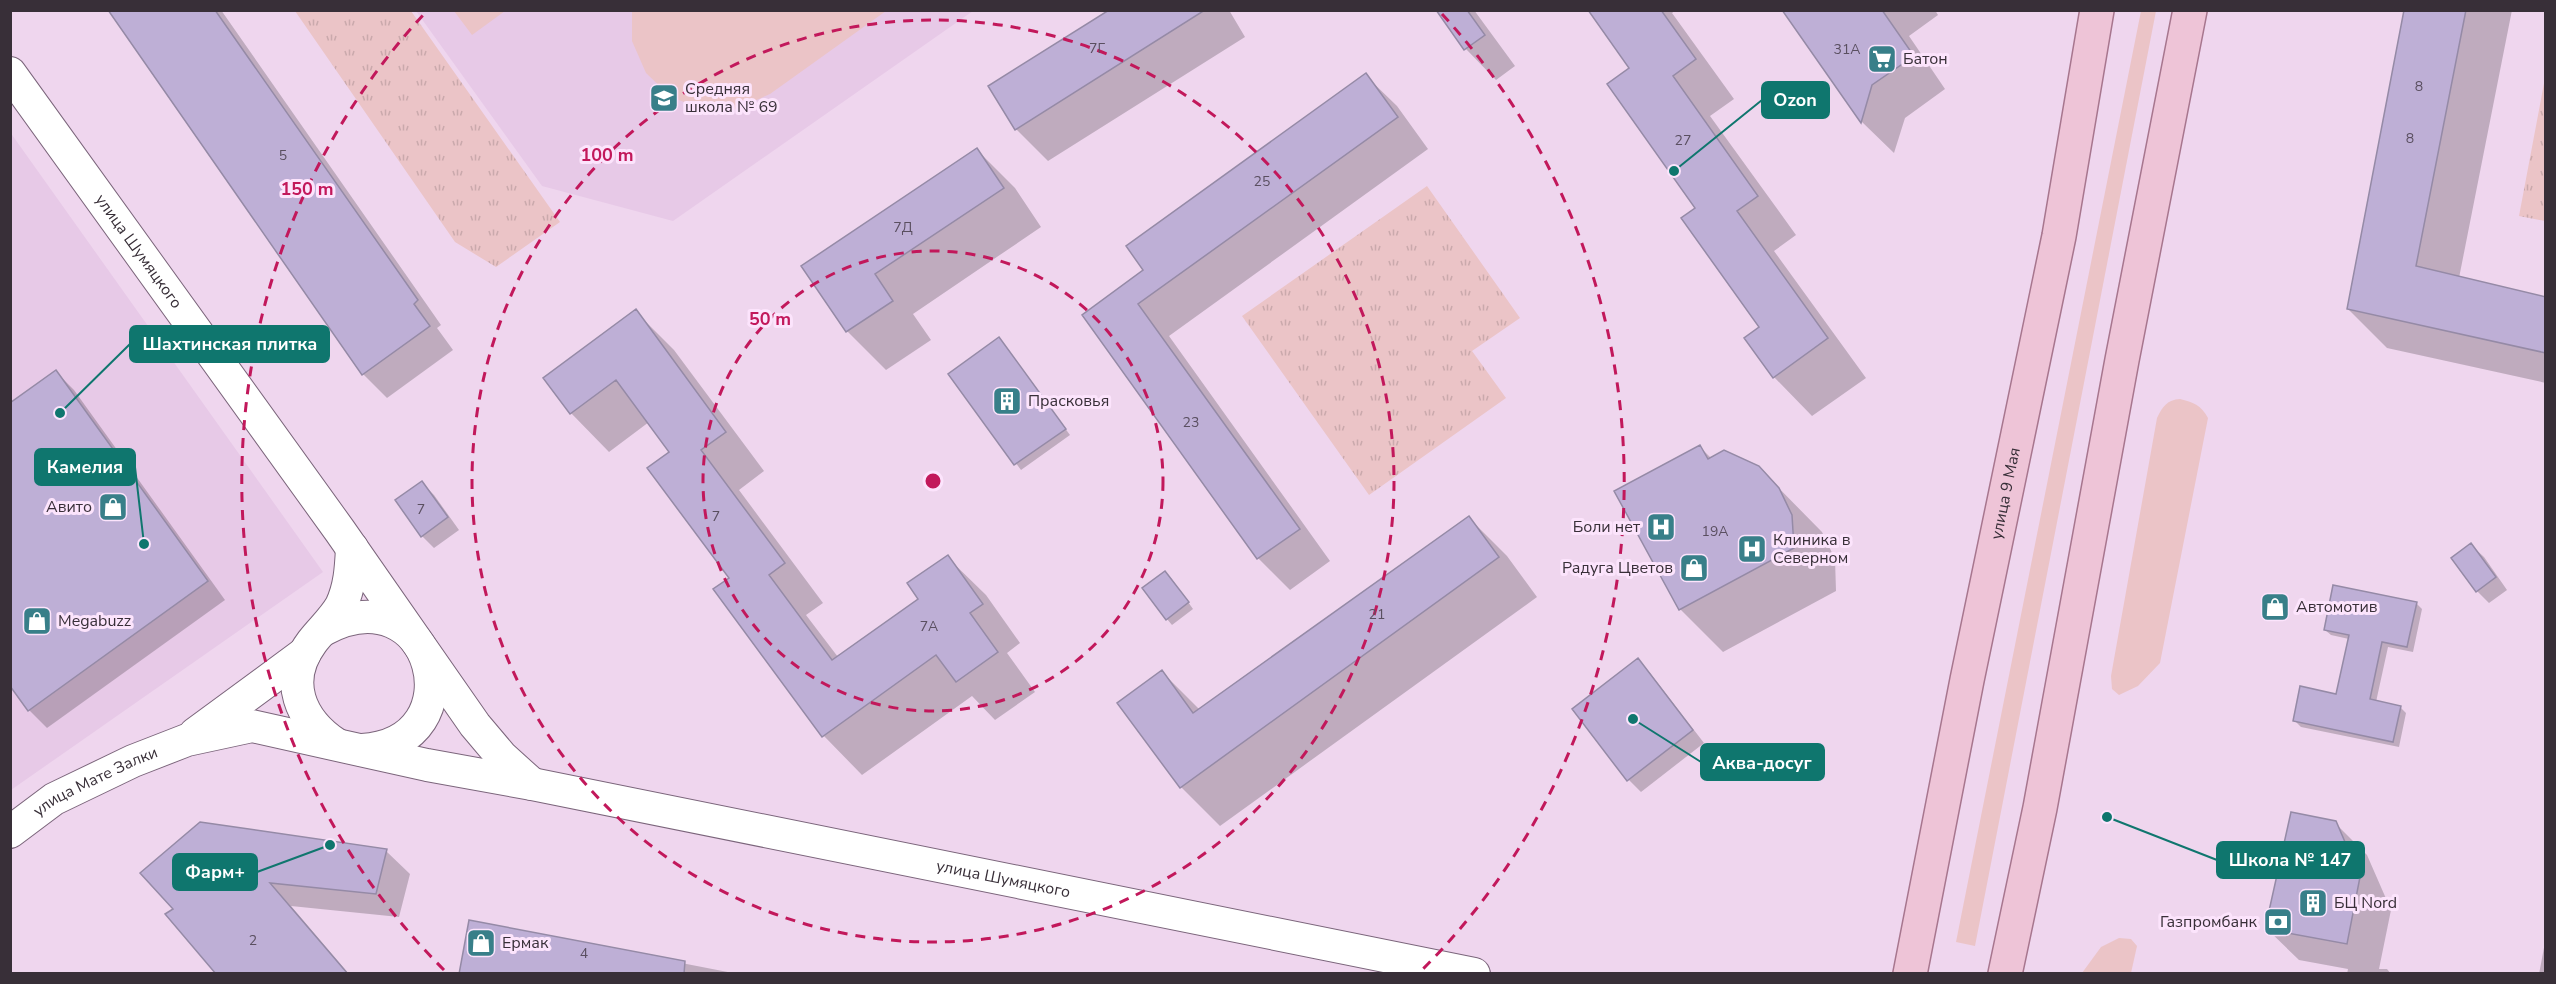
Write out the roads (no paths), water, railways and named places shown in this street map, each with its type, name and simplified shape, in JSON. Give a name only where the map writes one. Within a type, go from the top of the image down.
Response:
[{"type":"main road","name":"улица 9 Мая","points":[[1910,974],[1967,680],[2059,236],[2097,10]]},
{"type":"main road","points":[[2005,974],[2042,796],[2120,372],[2190,10]]},
{"type":"street","name":"улица Шумяцкого","points":[[10,73],[424,650]]},
{"type":"street","points":[[352,548],[350,581],[340,607],[314,642],[298,674],[298,695],[305,715],[319,732],[347,747],[378,749],[398,741],[415,728],[426,709],[431,689],[430,668],[424,650]]},
{"type":"street","points":[[188,740],[339,621],[357,616],[376,617],[394,623],[409,633],[424,650],[475,725],[502,757],[532,784]]},
{"type":"street","name":"улица Шумяцкого","points":[[188,740],[252,726],[1474,974]]},
{"type":"street","name":"улица Мате Залки","points":[[10,832],[54,799],[133,761],[188,740]]},
{"type":"place","name":"Батон","points":[[1882,59]]},
{"type":"place","name":"Средняя школа № 69","points":[[664,98]]},
{"type":"place","name":"Ozon","points":[[1674,171]]},
{"type":"place","name":"Прасковья","points":[[1007,401]]},
{"type":"place","name":"Шахтинская плитка","points":[[60,413]]},
{"type":"place","name":"Авито","points":[[113,507]]},
{"type":"place","name":"Боли нет","points":[[1661,527]]},
{"type":"place","name":"Камелия","points":[[144,544]]},
{"type":"place","name":"Клиника в Северном","points":[[1752,549]]},
{"type":"place","name":"Радуга Цветов","points":[[1694,568]]},
{"type":"place","name":"Автомотив","points":[[2275,607]]},
{"type":"place","name":"Megabuzz","points":[[37,621]]},
{"type":"place","name":"Аква-досуг","points":[[1633,719]]},
{"type":"place","name":"Школа № 147","points":[[2107,817]]},
{"type":"place","name":"Фарм+","points":[[330,845]]},
{"type":"place","name":"БЦ Nord","points":[[2313,903]]},
{"type":"place","name":"Газпромбанк","points":[[2278,922]]},
{"type":"place","name":"Ермак","points":[[481,943]]}]
